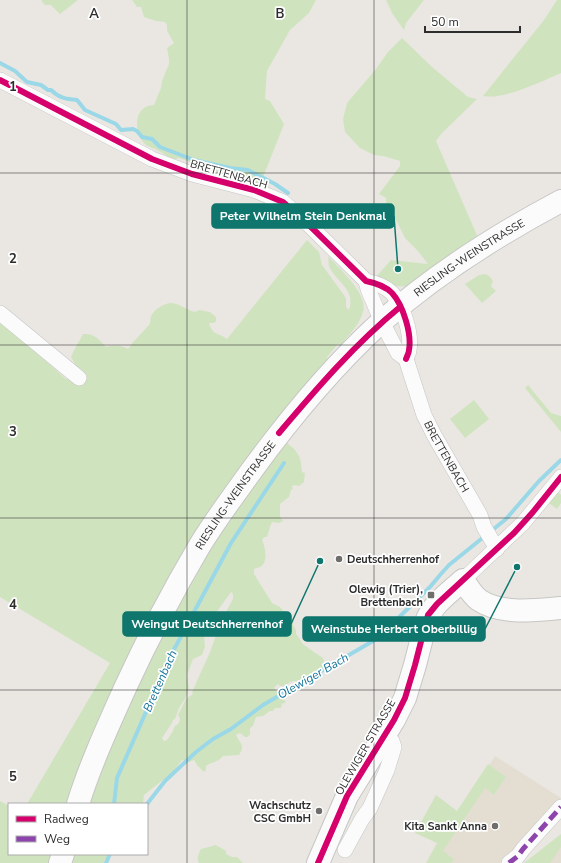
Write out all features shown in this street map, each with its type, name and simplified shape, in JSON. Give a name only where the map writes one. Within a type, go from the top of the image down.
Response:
[{"type":"main road","name":"RIESLING-WEINSTRASSE","points":[[78,803],[110,722],[142,652],[201,544],[279,433],[339,364],[400,306],[480,248],[561,201]]},
{"type":"main road","points":[[463,580],[479,599],[496,607],[516,610],[561,608]]},
{"type":"main road","name":"OLEWIGER STRASSE","points":[[318,863],[347,796],[394,720],[407,692],[427,618],[437,604],[463,580]]},
{"type":"street","name":"BRETTENBACH","points":[[0,80],[152,159],[192,174],[254,190],[283,202],[308,224],[366,281],[379,284],[393,295],[400,306],[407,324],[410,349],[406,359]]},
{"type":"street","name":"BRETTENBACH","points":[[366,281],[368,290],[382,322],[398,353],[406,359],[427,422],[480,515],[491,538]]},
{"type":"street","points":[[0,313],[79,378]]},
{"type":"street","name":"OLEWIGER STRASSE","points":[[463,580],[491,538],[533,512],[561,477]]},
{"type":"street","name":"OLEWIGER STRASSE","points":[[345,850],[362,819],[370,808],[387,770],[394,747],[392,741],[384,736]]},
{"type":"street","points":[[508,863],[518,856],[561,807]]},
{"type":"shaded area","name":"Kita Sankt Anna","points":[[495,756],[561,798],[561,800],[516,853],[501,863],[445,863],[433,855]]},
{"type":"shaded area","points":[[561,844],[561,863],[548,863]]},
{"type":"green space","points":[[41,0],[78,0],[60,14],[51,5],[45,5]]},
{"type":"green space","points":[[132,0],[316,0],[309,13],[290,30],[267,71],[265,99],[270,101],[284,124],[260,185],[219,173],[179,158],[169,158],[146,145],[140,138],[137,126],[139,114],[142,109],[147,106],[154,105],[169,64],[167,48],[174,43],[167,31],[167,25],[165,22],[144,17],[141,7],[137,7]]},
{"type":"green space","points":[[386,0],[424,0],[406,23],[404,30],[392,13]]},
{"type":"green space","points":[[557,0],[561,0],[561,73],[511,93],[491,97],[483,96],[544,20]]},
{"type":"green space","points":[[402,38],[432,67],[468,97],[477,99],[441,134],[436,141],[479,240],[409,286],[392,284],[376,277],[391,260],[428,264],[405,238],[397,222],[386,207],[386,198],[379,194],[400,166],[400,161],[374,155],[360,148],[345,132],[343,119],[347,103],[376,69],[388,52]]},
{"type":"green space","points":[[307,240],[319,252],[322,265],[346,299],[346,307],[349,310],[350,296],[348,291],[332,272],[329,266],[328,256],[352,282],[362,298],[364,305],[363,312],[353,330],[340,346],[338,344],[327,357],[328,359],[201,529],[149,614],[124,670],[69,803],[28,803],[110,663],[0,597],[0,320],[66,379],[74,379],[75,364],[71,357],[83,334],[90,334],[99,339],[106,347],[117,346],[128,349],[149,325],[153,313],[166,304],[172,303],[195,312],[199,310],[210,312],[216,317],[216,321],[214,323],[209,323],[212,330],[227,339]]},
{"type":"green space","points":[[486,274],[493,281],[491,286],[496,291],[482,303],[465,284],[479,275]]},
{"type":"green space","points":[[528,385],[551,413],[561,416],[561,432],[525,388]]},
{"type":"green space","points":[[474,400],[489,419],[465,438],[450,419]]},
{"type":"green space","points":[[287,443],[297,452],[301,462],[302,472],[305,473],[304,482],[299,486],[292,486],[293,489],[291,490],[289,497],[280,504],[280,517],[283,521],[279,523],[272,522],[267,537],[264,537],[262,540],[265,550],[265,562],[260,567],[254,569],[254,574],[272,603],[280,607],[294,620],[293,625],[296,630],[296,634],[303,644],[323,658],[325,665],[321,670],[315,671],[310,677],[303,681],[293,681],[288,683],[287,686],[280,686],[278,684],[274,688],[286,702],[282,704],[281,708],[275,708],[273,711],[270,711],[263,716],[256,717],[253,726],[250,728],[250,734],[248,737],[245,737],[240,733],[236,735],[242,745],[239,755],[223,756],[206,766],[206,770],[204,772],[194,760],[189,762],[182,760],[173,772],[144,795],[143,803],[88,803],[130,688],[231,509],[244,501],[246,494]],"holes":[[[231,592],[233,594],[233,599],[221,621],[210,652],[192,692],[193,694],[186,699],[178,715],[180,719],[179,722],[174,727],[167,740],[164,741],[162,738],[175,719],[189,689],[187,675],[193,659],[202,655],[205,647],[204,636],[208,624]]]},
{"type":"green space","points":[[558,492],[561,495],[561,503],[557,509],[549,503]]},
{"type":"green space","points":[[488,764],[506,777],[494,795],[485,788],[443,851],[454,859],[451,863],[426,863],[437,843],[415,833],[436,795],[457,811]]},
{"type":"green space","points":[[0,801],[8,805],[8,855],[53,855],[51,863],[0,863]]},
{"type":"green space","points":[[561,834],[561,847],[550,863],[524,863]]},
{"type":"green space","points":[[216,845],[226,851],[226,854],[232,857],[237,857],[243,863],[199,863],[198,858],[201,849]]},
{"type":"green space","points":[[66,855],[110,855],[104,863],[64,863]]},
{"type":"waterway","name":"Brettenbach","points":[[0,63],[15,71],[27,82],[41,85],[63,98],[77,100],[85,110],[116,124],[121,130],[133,129],[142,137],[152,139],[160,147],[194,160],[230,168],[248,170],[275,184],[288,193]]},
{"type":"waterway","name":"Olewiger Bach","points":[[148,803],[165,781],[196,752],[213,739],[231,729],[263,705],[373,641],[430,587],[449,565],[506,519],[539,481],[561,460]]},
{"type":"waterway","name":"Brettenbach","points":[[114,803],[117,778],[171,655],[231,543],[284,463]]},
{"type":"waterway","name":"Olewiger Bach","points":[[106,863],[110,855]]},
{"type":"marked path","points":[[509,863],[518,856],[561,807]]},
{"type":"cycle path","points":[[0,80],[152,159],[192,174],[254,190],[283,202],[308,224],[366,281],[386,288],[396,298],[403,312],[408,328],[410,343],[409,352],[406,359]]},
{"type":"cycle path","points":[[279,433],[352,351],[400,307]]},
{"type":"cycle path","points":[[318,863],[347,796],[394,720],[405,698],[428,615],[437,604],[514,533],[561,477]]},
{"type":"place","name":"Peter Wilhelm Stein Denkmal","points":[[398,269]]},
{"type":"place","name":"Deutschherrenhof","points":[[339,559]]},
{"type":"place","name":"Weingut Deutschherrenhof","points":[[320,561]]},
{"type":"place","name":"Weinstube Herbert Oberbillig","points":[[517,567]]},
{"type":"place","name":"Olewig (Trier), Brettenbach","points":[[431,595]]},
{"type":"place","name":"Wachschutz CSC GmbH","points":[[319,811]]},
{"type":"place","name":"Kita Sankt Anna","points":[[495,826]]}]
